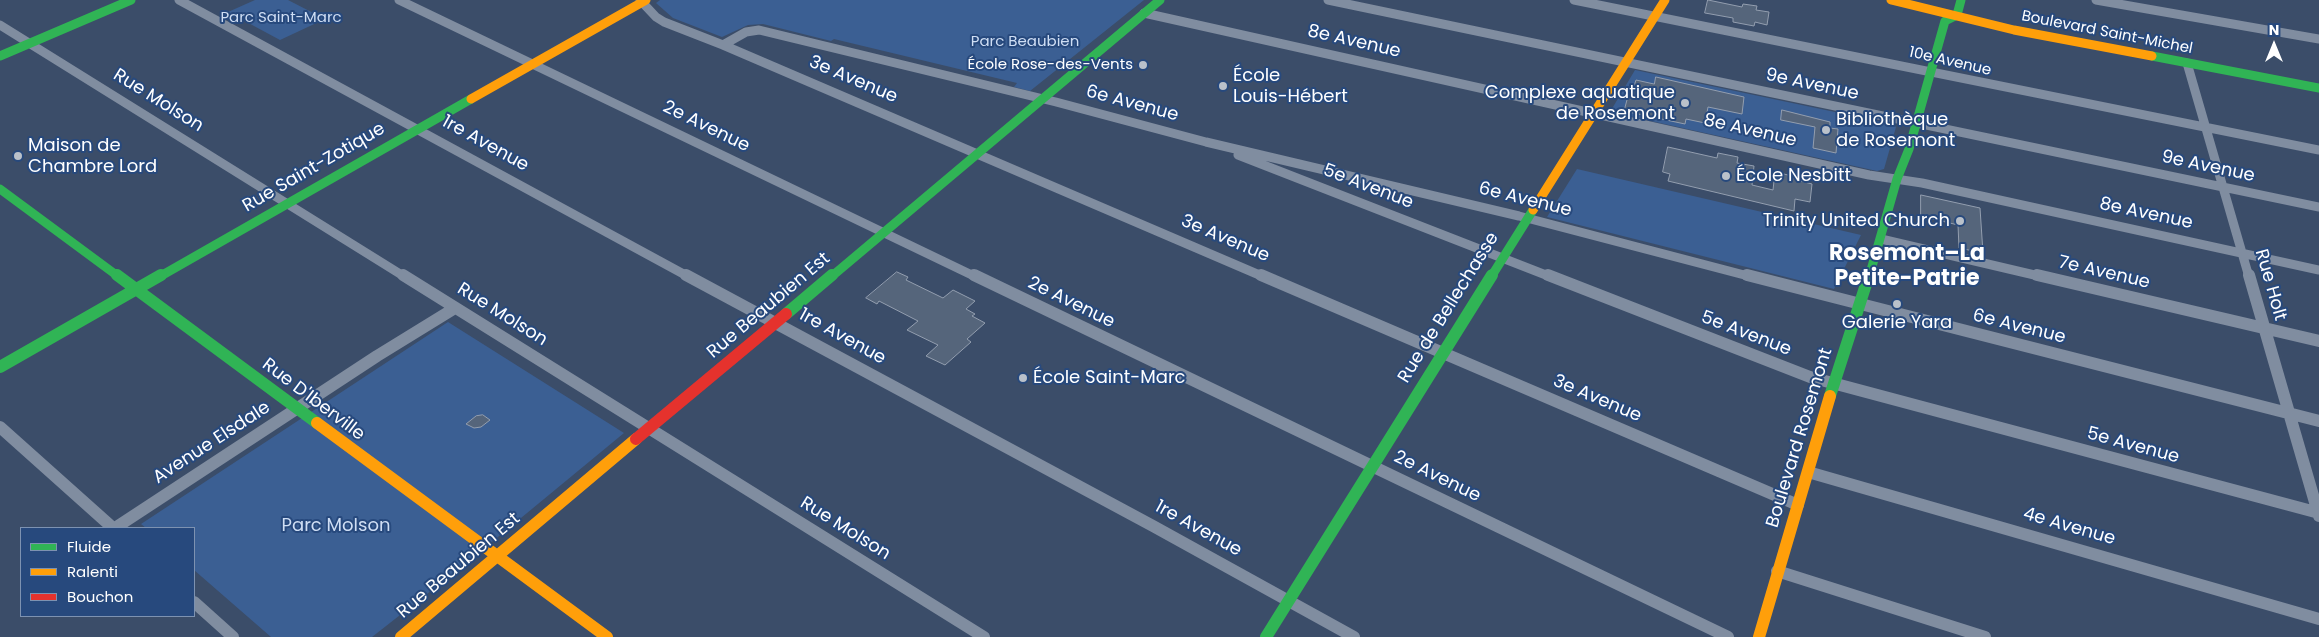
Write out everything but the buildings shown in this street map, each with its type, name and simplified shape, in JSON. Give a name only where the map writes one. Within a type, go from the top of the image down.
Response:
[{"type":"street","points":[[0,56],[131,0]]},
{"type":"street","name":"1re Avenue","points":[[179,0],[1354,637]]},
{"type":"street","name":"2e Avenue","points":[[399,0],[1728,637]]},
{"type":"street","name":"Rue Beaubien Est","points":[[401,637],[1160,0]]},
{"type":"street","name":"9e Avenue","points":[[1328,0],[2319,207]]},
{"type":"street","name":"10e Avenue","points":[[1574,0],[2319,150]]},
{"type":"street","name":"Rue de Bellechasse","points":[[1266,637],[1526,218],[1665,0]]},
{"type":"street","name":"Boulevard Saint-Michel","points":[[1891,0],[1940,5],[1956,15],[2014,30],[2319,88]]},
{"type":"street","points":[[1940,5],[1946,21],[1956,15],[1961,0]]},
{"type":"street","points":[[2096,0],[2319,40]]},
{"type":"street","name":"Rue Saint-Zotique","points":[[0,367],[643,1]]},
{"type":"street","name":"3e Avenue","points":[[643,1],[656,17],[664,22],[724,45],[1798,505]]},
{"type":"street","name":"8e Avenue","points":[[1144,13],[1869,175],[1930,184],[2319,270]]},
{"type":"street","name":"Boulevard Rosemont","points":[[1759,637],[1777,571],[1859,304],[1881,239],[1897,179],[1909,149],[1946,21]]},
{"type":"street","name":"Rue Molson","points":[[0,25],[984,637]]},
{"type":"street","name":"6e Avenue","points":[[724,45],[746,32],[759,30],[1042,99],[1206,142],[1526,218],[2319,421]]},
{"type":"street","name":"Rue Holt","points":[[2187,63],[2319,514]]},
{"type":"street","name":"5e Avenue","points":[[1206,142],[1810,377],[2319,514]]},
{"type":"street","name":"Rue D'Iberville","points":[[0,189],[607,637]]},
{"type":"street","name":"7e Avenue","points":[[1881,239],[2319,341]]},
{"type":"street","name":"Avenue Elsdale","points":[[116,527],[455,308]]},
{"type":"street","points":[[0,427],[113,527]]},
{"type":"street","name":"4e Avenue","points":[[1808,472],[2319,619]]},
{"type":"street","points":[[1777,571],[1985,637]]},
{"type":"street","points":[[195,603],[232,637]]},
{"type":"green space","name":"Parc Saint-Marc","points":[[255,0],[288,0],[325,19],[280,40],[228,12]]},
{"type":"green space","name":"Parc Beaubien","points":[[660,0],[1144,0],[1030,91],[1014,87],[1017,83],[763,24],[748,25],[722,37],[673,18],[656,3]]},
{"type":"green space","points":[[1635,70],[1892,124],[1896,127],[1884,169],[1877,171],[1610,112]]},
{"type":"green space","points":[[1577,169],[1861,235],[1834,289],[1547,217]]},
{"type":"green space","name":"Parc Molson","points":[[448,322],[624,433],[464,565],[372,637],[271,637],[195,571],[195,527],[145,527],[141,524]]},
{"type":"traffic: fast","points":[[0,56],[131,0]]},
{"type":"traffic: fast","points":[[786,314],[1160,0]]},
{"type":"traffic: fast","points":[[1830,396],[1881,239],[1897,179],[1909,149],[1945,21],[1957,15],[1961,0]]},
{"type":"traffic: fast","points":[[2152,56],[2319,88]]},
{"type":"traffic: fast","points":[[0,367],[471,99]]},
{"type":"traffic: fast","points":[[0,189],[317,423]]},
{"type":"traffic: fast","points":[[1266,637],[1533,210]]},
{"type":"traffic: slow","points":[[471,99],[646,0]]},
{"type":"traffic: slow","points":[[1533,210],[1665,0]]},
{"type":"traffic: slow","points":[[1891,0],[2014,30],[2152,56]]},
{"type":"traffic: slow","points":[[1759,637],[1830,396]]},
{"type":"traffic: slow","points":[[317,423],[607,637]]},
{"type":"traffic: slow","points":[[401,637],[636,439]]},
{"type":"traffic: jam","points":[[636,439],[786,314]]},
{"type":"place","name":"École Rose-des-Vents","points":[[1143,65]]},
{"type":"place","name":"École Louis-Hébert","points":[[1223,86]]},
{"type":"place","name":"Complexe aquatique de Rosemont","points":[[1685,103]]},
{"type":"place","name":"Bibliothèque de Rosemont","points":[[1826,130]]},
{"type":"place","name":"Maison de Chambre Lord","points":[[18,156]]},
{"type":"place","name":"École Nesbitt","points":[[1726,176]]},
{"type":"place","name":"Trinity United Church","points":[[1960,221]]},
{"type":"place","name":"Galerie Yara","points":[[1897,304]]},
{"type":"place","name":"École Saint-Marc","points":[[1023,378]]},
{"type":"district","name":"Rosemont–La Petite-Patrie","points":[[1907,266]]}]
